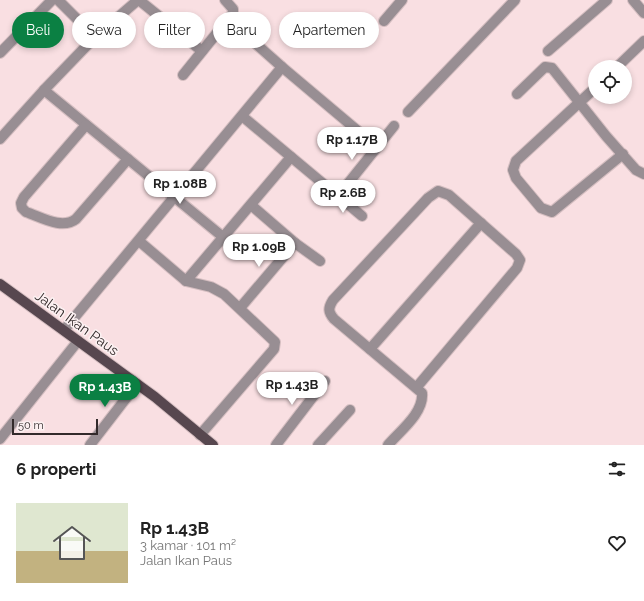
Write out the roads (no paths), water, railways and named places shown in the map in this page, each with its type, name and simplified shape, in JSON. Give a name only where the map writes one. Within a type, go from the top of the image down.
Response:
[{"type":"main road","name":"Jalan Ikan Paus","points":[[0,284],[137,384],[213,445]]},
{"type":"street","points":[[0,54],[52,0]]},
{"type":"street","points":[[58,0],[72,14]]},
{"type":"street","points":[[226,0],[233,8],[232,12]]},
{"type":"street","points":[[384,21],[402,0]]},
{"type":"street","points":[[408,112],[515,0]]},
{"type":"street","points":[[548,50],[607,0]]},
{"type":"street","points":[[633,0],[644,13]]},
{"type":"street","points":[[128,12],[142,1],[202,51]]},
{"type":"street","points":[[183,75],[213,37]]},
{"type":"street","points":[[624,60],[644,41]]},
{"type":"street","points":[[0,139],[84,48]]},
{"type":"street","points":[[261,48],[377,147]]},
{"type":"street","points":[[64,330],[138,241],[173,196],[282,67]]},
{"type":"street","points":[[517,94],[545,67],[552,68],[636,170],[644,174]]},
{"type":"street","points":[[44,90],[223,238]]},
{"type":"street","points":[[588,95],[514,165],[514,174],[516,178],[541,208],[547,211],[556,210],[623,154]]},
{"type":"street","points":[[242,116],[362,216]]},
{"type":"street","points":[[86,125],[24,197],[21,203],[22,208],[26,212],[62,224],[70,224],[128,159]]},
{"type":"street","points":[[338,196],[394,126]]},
{"type":"street","points":[[186,281],[291,156]]},
{"type":"street","points":[[388,445],[415,414],[423,401],[422,393],[416,388],[370,349],[330,314],[329,307],[333,300],[428,198],[438,191],[449,196],[516,254],[520,260],[517,268],[416,388]]},
{"type":"street","points":[[251,205],[295,243],[320,261]]},
{"type":"street","points":[[370,349],[481,223]]},
{"type":"street","points":[[138,241],[186,281],[211,287],[224,294],[272,338],[275,345],[274,349],[200,434]]},
{"type":"street","points":[[240,308],[295,243]]},
{"type":"street","points":[[0,439],[78,341]]},
{"type":"street","points":[[276,445],[325,381]]},
{"type":"street","points":[[90,445],[137,384]]},
{"type":"street","points":[[318,445],[350,410]]}]
